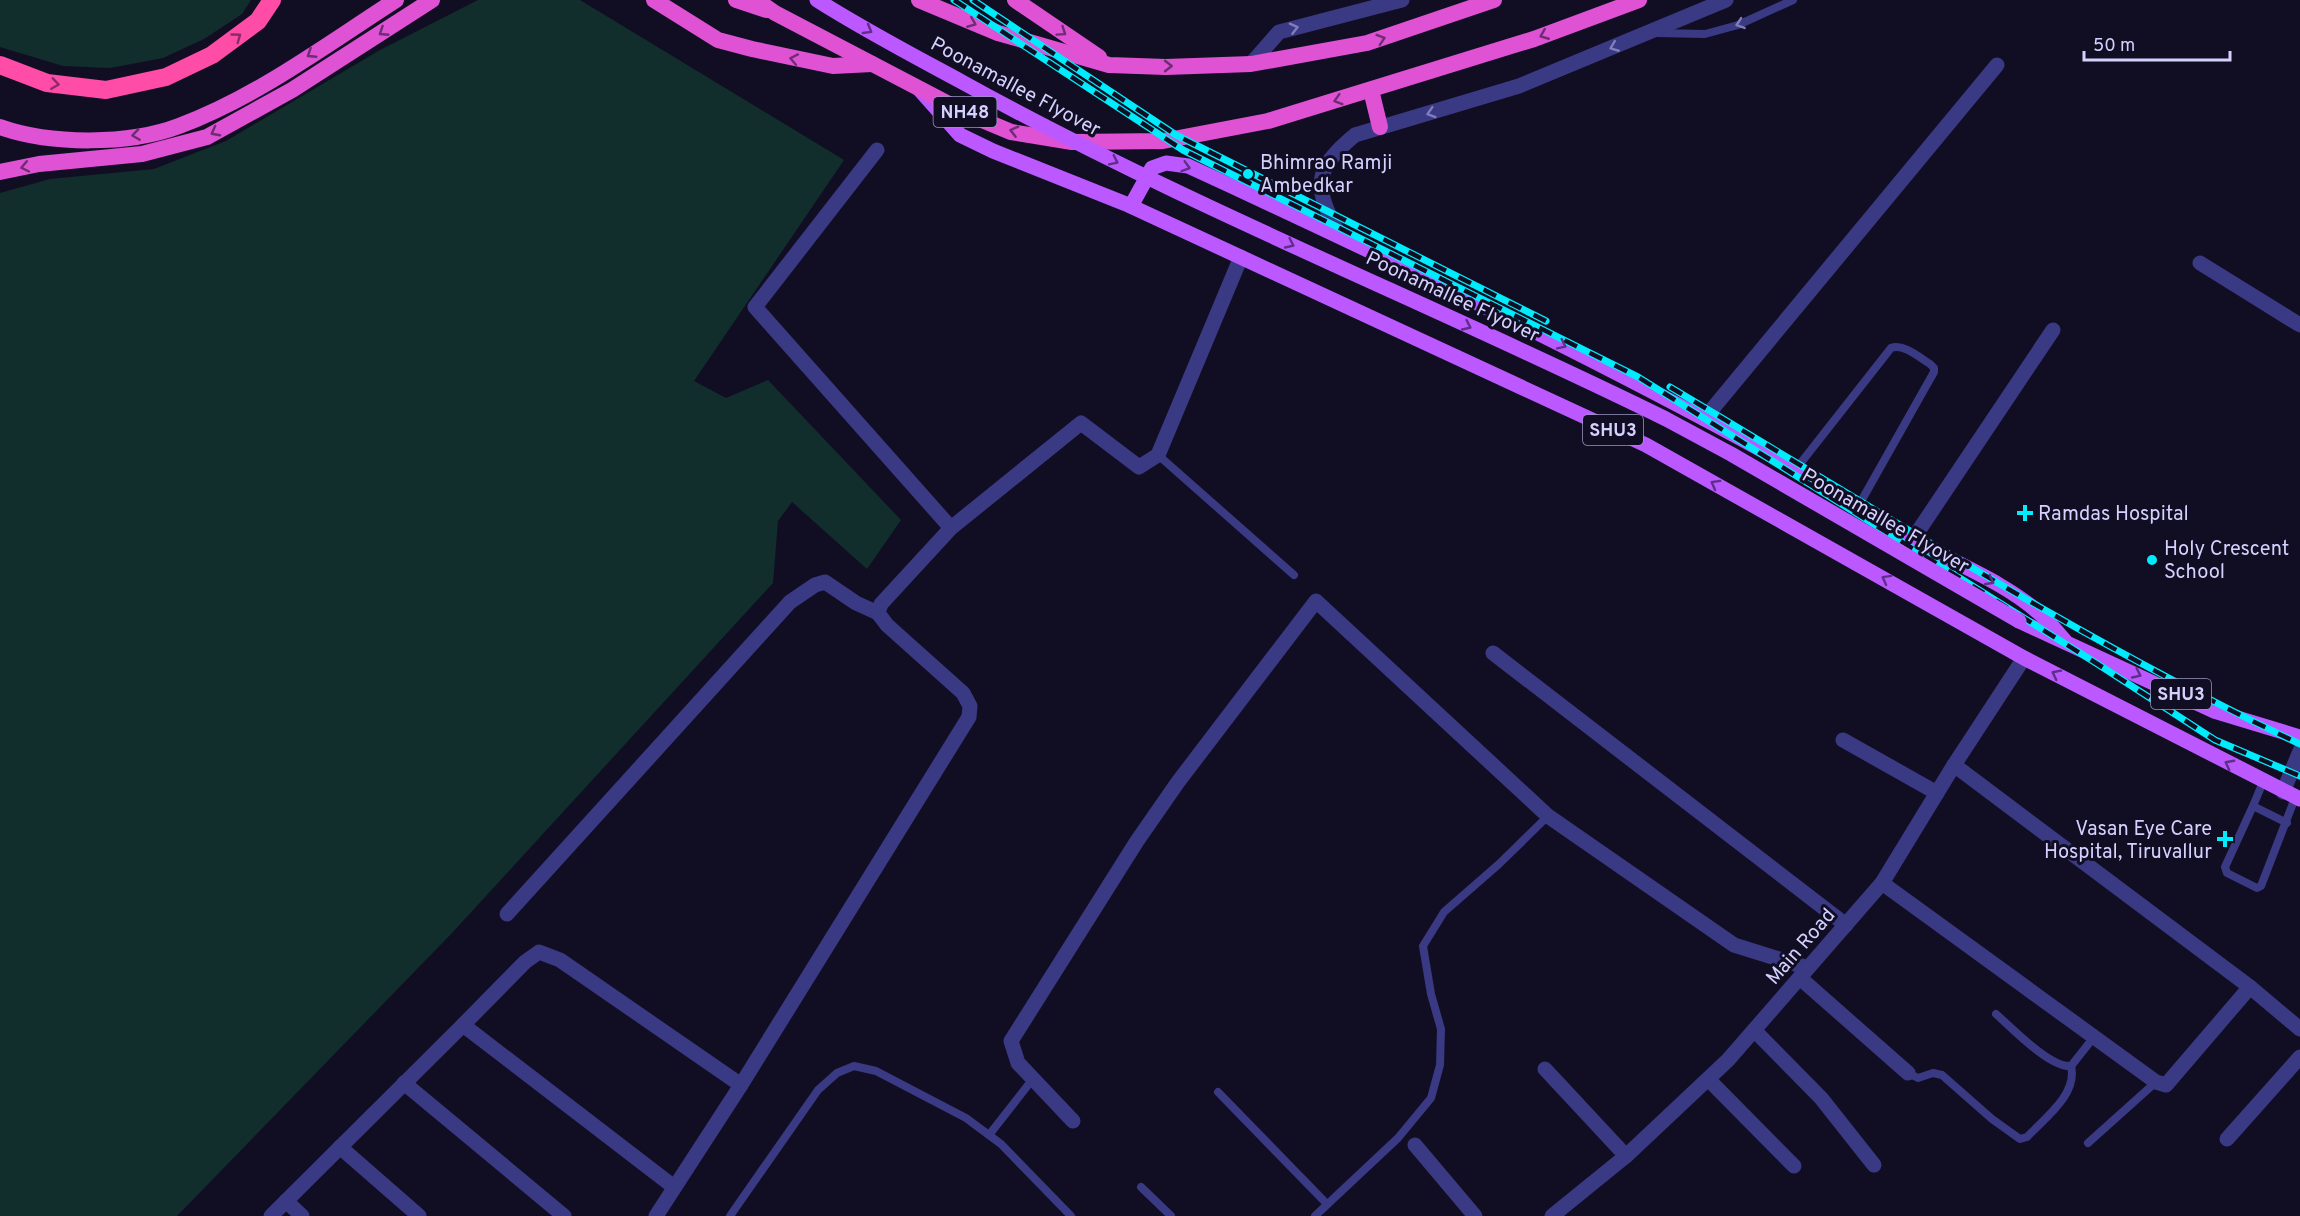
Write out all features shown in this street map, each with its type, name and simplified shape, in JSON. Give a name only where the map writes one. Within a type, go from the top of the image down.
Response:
[{"type":"highway","points":[[0,65],[46,83],[106,90],[166,77],[212,55],[258,21],[272,0]]},
{"type":"highway","points":[[0,127],[50,138],[104,139],[141,135],[178,126],[276,77],[396,0]]},
{"type":"highway","points":[[0,172],[39,164],[142,154],[207,137],[292,90],[432,0]]},
{"type":"highway","points":[[654,0],[718,40],[833,66],[873,64]]},
{"type":"highway","points":[[736,0],[775,13]]},
{"type":"highway","name":"NH48","points":[[756,0],[775,13],[968,114],[1011,132],[1072,142],[1163,141],[1268,121],[1534,39],[1639,0]]},
{"type":"highway","points":[[1015,0],[1109,64]]},
{"type":"highway","points":[[926,2],[998,33],[1109,64],[1166,67],[1251,64],[1367,43],[1494,0]]},
{"type":"highway","points":[[1371,90],[1380,128]]},
{"type":"main road","name":"Poonamallee Flyover","points":[[818,0],[1057,134],[1192,199],[1666,418],[2019,621],[2065,641]]},
{"type":"main road","name":"SHU3","points":[[917,87],[960,135],[993,151],[1131,206],[1646,445],[2024,658],[2293,796]]},
{"type":"main road","points":[[1131,206],[1152,168],[1166,163],[1188,166],[1340,236],[1579,353],[1796,469],[1913,539],[2001,586],[2038,612],[2065,641]]},
{"type":"main road","name":"SHU3","points":[[2065,641],[2214,711],[2300,737]]},
{"type":"street","points":[[1251,64],[1279,32],[1402,0]]},
{"type":"street","points":[[1340,236],[1324,206],[1320,190],[1322,172],[1340,147],[1355,135],[1520,86],[1726,0]]},
{"type":"street","points":[[1704,419],[1997,66]]},
{"type":"street","points":[[877,150],[755,306],[951,528]]},
{"type":"street","points":[[878,613],[881,604],[951,528],[1081,423],[1139,467],[1158,455],[1241,257]]},
{"type":"street","points":[[2200,263],[2300,325]]},
{"type":"street","points":[[1913,539],[2053,330]]},
{"type":"street","points":[[507,914],[790,602],[814,585],[825,582],[856,603],[878,613],[887,625],[963,693],[970,706],[969,717],[741,1085],[656,1216]]},
{"type":"street","points":[[1073,1121],[1018,1063],[1011,1041],[1151,821],[1316,602],[1548,816],[1734,945],[1804,973],[1908,1073]]},
{"type":"street","points":[[1493,653],[1846,925]]},
{"type":"street","name":"Main Road","points":[[1552,1216],[1626,1156],[1728,1060],[1882,883],[1954,765],[2024,658]]},
{"type":"street","points":[[1843,740],[1937,793]]},
{"type":"street","points":[[2293,796],[2300,751]]},
{"type":"street","points":[[1954,765],[2250,987],[2300,1029]]},
{"type":"street","points":[[1882,883],[2156,1082],[2166,1085],[2250,987]]},
{"type":"street","points":[[271,1216],[525,962],[539,952],[560,960],[741,1085]]},
{"type":"street","points":[[463,1025],[674,1187]]},
{"type":"street","points":[[1754,1030],[1821,1098],[1874,1165]]},
{"type":"street","points":[[2227,1139],[2300,1057]]},
{"type":"street","points":[[1545,1069],[1626,1156]]},
{"type":"street","points":[[1708,1079],[1794,1166]]},
{"type":"street","points":[[404,1083],[564,1216]]},
{"type":"street","points":[[1415,1145],[1475,1216]]},
{"type":"street","points":[[340,1147],[419,1216]]},
{"type":"street","points":[[285,1201],[302,1216]]},
{"type":"lane","points":[[1649,33],[1705,34],[1738,25],[1793,0]]},
{"type":"lane","points":[[1796,469],[1891,348],[1896,346],[1902,348],[1930,364],[1934,372],[1859,505]]},
{"type":"lane","points":[[1158,455],[1294,575]]},
{"type":"lane","points":[[2263,782],[2225,871],[2258,888],[2263,882],[2287,823],[2293,796]]},
{"type":"lane","points":[[2253,806],[2287,823]]},
{"type":"lane","points":[[1315,1216],[1398,1138],[1431,1098],[1440,1065],[1441,1029],[1431,994],[1423,946],[1444,912],[1499,864],[1548,816]]},
{"type":"lane","points":[[1996,1014],[2035,1048],[2063,1066],[2071,1066]]},
{"type":"lane","points":[[2071,1066],[2094,1036]]},
{"type":"lane","points":[[730,1216],[818,1090],[837,1073],[854,1066],[876,1071],[966,1118],[1001,1144],[1071,1216]]},
{"type":"lane","points":[[1908,1073],[1913,1078],[1933,1073],[1942,1075],[1998,1125],[2019,1139],[2027,1137],[2067,1094],[2074,1075],[2071,1066]]},
{"type":"lane","points":[[989,1135],[1032,1080]]},
{"type":"lane","points":[[2088,1143],[2156,1082]]},
{"type":"lane","points":[[1218,1092],[1328,1204]]},
{"type":"lane","points":[[1141,1187],[1171,1216]]},
{"type":"green space","points":[[0,0],[251,0],[242,14],[204,39],[163,58],[110,68],[63,66],[0,47]]},
{"type":"green space","points":[[478,0],[580,0],[844,160],[694,381],[726,398],[768,380],[901,520],[867,569],[792,502],[778,521],[773,583],[452,933],[177,1216],[0,1216],[0,193],[50,179],[154,169],[226,141],[380,50]]},
{"type":"railway","points":[[954,0],[1183,150],[1638,377],[2096,663],[2215,740],[2300,776]]},
{"type":"railway","points":[[973,0],[1176,135],[1546,321]]},
{"type":"railway","points":[[1670,387],[2059,618],[2219,704],[2300,744]]},
{"type":"place","name":"Bhimrao Ramji Ambedkar","points":[[1248,174]]},
{"type":"place","name":"Ramdas Hospital","points":[[2025,513]]},
{"type":"place","name":"Holy Crescent School","points":[[2152,560]]},
{"type":"place","name":"Vasan Eye Care Hospital, Tiruvallur","points":[[2225,839]]}]
